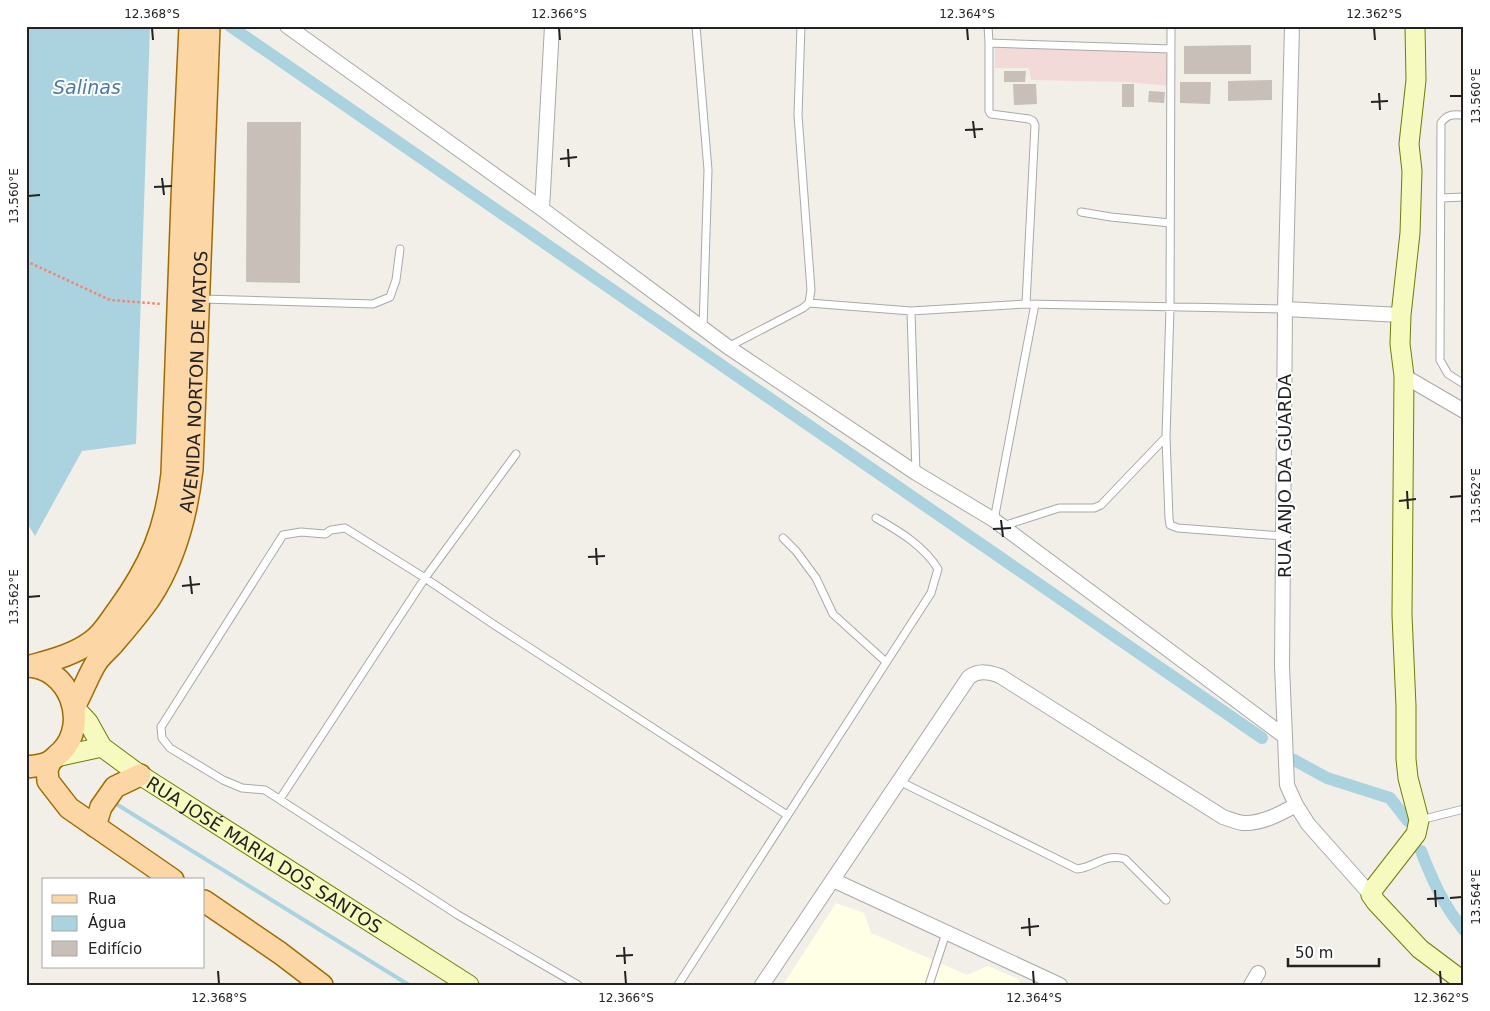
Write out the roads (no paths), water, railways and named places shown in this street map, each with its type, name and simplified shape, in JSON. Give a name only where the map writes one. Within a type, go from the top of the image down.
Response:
[{"type":"main road","name":"AVENIDA NORTON DE MATOS","points":[[28,666],[67,656],[93,641],[106,628],[130,594],[163,526],[169,502],[172,474],[190,26]]},
{"type":"main road","name":"AVENIDA NORTON DE MATOS","points":[[74,707],[97,662],[114,644],[150,598],[162,575],[183,521],[189,496],[192,469],[209,31]]},
{"type":"main road","points":[[28,666],[46,670],[59,679],[69,692],[74,707],[74,729],[64,749],[53,759],[47,770],[48,781],[69,808],[98,817],[171,878]]},
{"type":"main road","points":[[26,767],[53,759]]},
{"type":"main road","points":[[98,817],[114,787],[140,775]]},
{"type":"main road","points":[[205,902],[280,953],[322,985]]},
{"type":"street","points":[[287,26],[542,209],[728,347],[916,474],[998,523],[1284,736]]},
{"type":"street","points":[[542,209],[552,26]]},
{"type":"street","name":"RUA ANJO DA GUARDA","points":[[1292,26],[1285,308],[1283,536],[1284,736],[1287,785],[1296,805],[1314,831],[1371,895]]},
{"type":"street","points":[[1415,26],[1416,80],[1409,144],[1412,171],[1410,233],[1401,315],[1400,344],[1404,376],[1402,615],[1406,758],[1408,778],[1419,820],[1416,834],[1374,888],[1371,895],[1420,949],[1464,982]]},
{"type":"street","points":[[1285,308],[1401,315]]},
{"type":"street","points":[[1404,376],[1464,411]]},
{"type":"street","points":[[762,985],[969,677],[974,674],[982,672],[1000,676],[1223,817],[1243,823],[1281,814],[1296,805]]},
{"type":"street","name":"RUA JOSÉ MARIA DOS SANTOS","points":[[74,707],[88,722],[102,747],[140,775],[469,985]]},
{"type":"street","points":[[53,759],[102,747]]},
{"type":"street","points":[[833,880],[946,933],[1038,980],[1060,985]]},
{"type":"lane","points":[[696,26],[708,170],[703,329]]},
{"type":"lane","points":[[728,347],[803,308],[809,303],[811,290],[798,115],[801,26]]},
{"type":"lane","points":[[988,26],[989,111],[991,114],[1029,119],[1035,125],[1026,304]]},
{"type":"lane","points":[[1171,26],[1170,308],[1166,437],[1170,525],[1178,528],[1283,536]]},
{"type":"lane","points":[[989,43],[1171,50]]},
{"type":"lane","points":[[1464,116],[1451,115],[1445,117],[1441,124],[1440,360],[1448,374],[1464,384]]},
{"type":"lane","points":[[1442,198],[1464,197]]},
{"type":"lane","points":[[1081,212],[1111,218],[1170,223]]},
{"type":"lane","points":[[199,299],[373,304],[390,297],[396,280],[400,249]]},
{"type":"lane","points":[[809,303],[911,311],[1026,304],[1170,308],[1285,308]]},
{"type":"lane","points":[[1035,304],[998,523],[1059,508],[1094,508],[1101,505],[1166,437]]},
{"type":"lane","points":[[911,311],[916,474]]},
{"type":"lane","points":[[280,799],[425,578],[516,454]]},
{"type":"lane","points":[[678,985],[931,593],[938,569],[930,556],[898,530],[876,518]]},
{"type":"lane","points":[[578,985],[451,910],[265,790],[242,788],[223,780],[170,748],[162,738],[161,727],[283,535],[301,532],[325,534],[331,530],[346,528],[787,815]]},
{"type":"lane","points":[[783,538],[796,551],[816,578],[833,614],[886,662]]},
{"type":"lane","points":[[899,781],[1077,869],[1086,868],[1107,857],[1116,856],[1125,859],[1166,900]]},
{"type":"lane","points":[[1419,820],[1464,810]]},
{"type":"lane","points":[[929,985],[946,933]]},
{"type":"water","name":"Salinas","points":[[26,26],[150,26],[136,444],[82,451],[35,536],[26,521]]},
{"type":"waterway","points":[[230,26],[1262,738]]},
{"type":"waterway","points":[[1294,760],[1327,778],[1390,798],[1408,821]]},
{"type":"waterway","points":[[113,802],[409,985]]},
{"type":"waterway","points":[[1421,851],[1434,882],[1464,930]]}]
